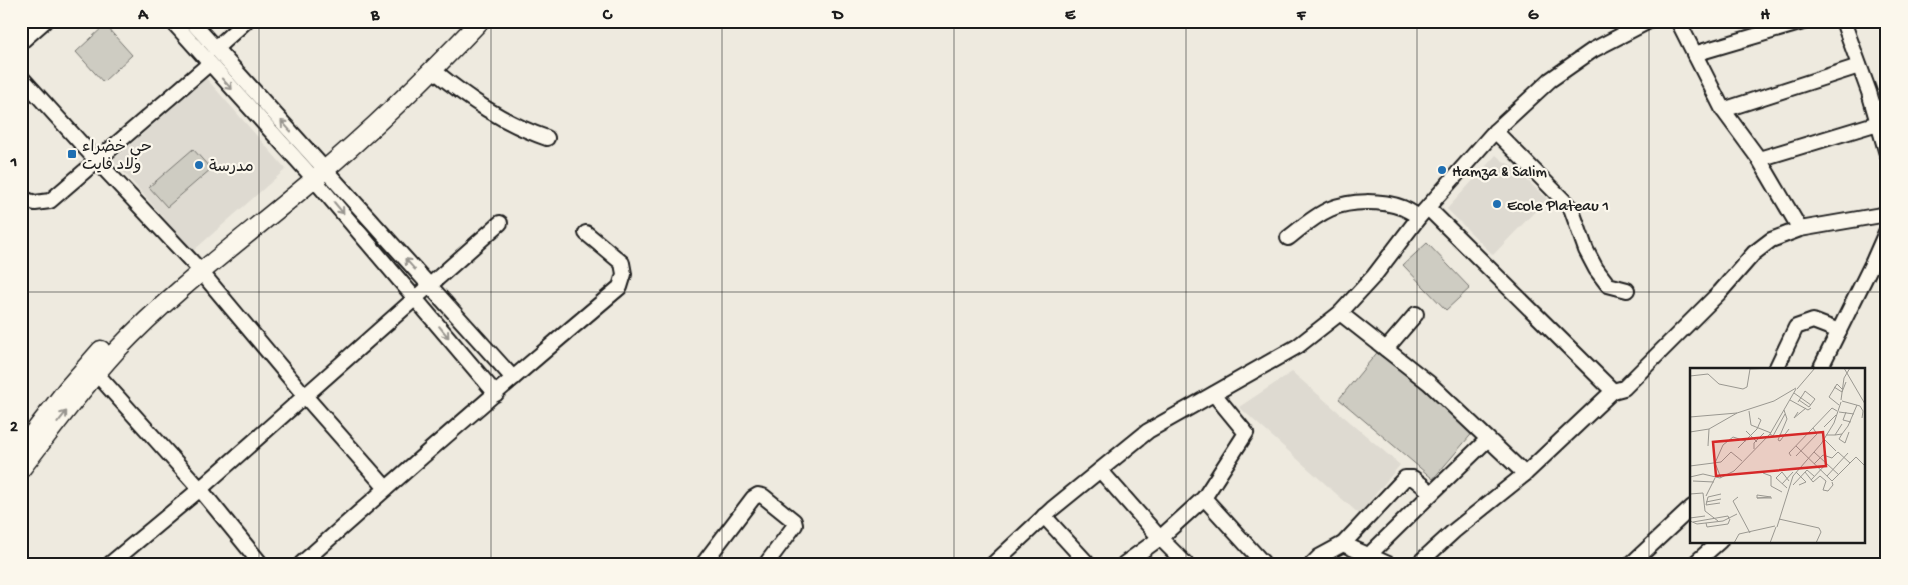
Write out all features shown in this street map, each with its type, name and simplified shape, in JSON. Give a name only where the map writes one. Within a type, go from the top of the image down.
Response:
[{"type":"main road","points":[[316,170],[468,21]]},
{"type":"main road","points":[[21,469],[96,373],[199,269],[316,170],[373,127],[433,70],[480,21]]},
{"type":"main road","points":[[21,449],[67,389],[102,348],[143,309],[199,269]]},
{"type":"street","points":[[21,42],[45,21]]},
{"type":"street","points":[[172,21],[209,64],[429,284],[513,378]]},
{"type":"street","points":[[191,21],[316,170],[414,297],[496,394]]},
{"type":"street","points":[[215,48],[246,21]]},
{"type":"street","points":[[993,564],[1044,516],[1148,431],[1298,346],[1340,312],[1374,276],[1424,213],[1495,131],[1557,75],[1593,50],[1649,21]]},
{"type":"street","points":[[1678,21],[1723,110],[1759,159],[1800,230]]},
{"type":"street","points":[[1694,54],[1806,21]]},
{"type":"street","points":[[1843,21],[1860,66],[1887,154]]},
{"type":"street","points":[[21,198],[36,203],[50,201],[209,64]]},
{"type":"street","points":[[1723,110],[1860,66]]},
{"type":"street","points":[[433,70],[489,112],[518,127],[547,138]]},
{"type":"street","points":[[21,78],[96,161],[199,269],[305,396],[386,488]]},
{"type":"street","points":[[1759,159],[1878,124]]},
{"type":"street","points":[[1495,131],[1570,208],[1586,250],[1596,269],[1608,285],[1627,290]]},
{"type":"street","points":[[1288,238],[1310,220],[1331,208],[1362,202],[1389,204],[1424,213],[1612,391]]},
{"type":"street","points":[[1418,564],[1454,531],[1525,474],[1612,391],[1624,388],[1720,292],[1754,253],[1771,240],[1800,230],[1887,214]]},
{"type":"street","points":[[110,564],[200,490],[414,297],[500,223]]},
{"type":"street","points":[[1820,368],[1887,230]]},
{"type":"street","points":[[301,564],[386,488],[620,287],[624,274],[622,263],[586,233]]},
{"type":"street","points":[[1340,312],[1429,383],[1525,474]]},
{"type":"street","points":[[1386,349],[1416,314]]},
{"type":"street","points":[[1776,368],[1796,328],[1812,321],[1839,331]]},
{"type":"street","points":[[96,373],[200,490],[261,564]]},
{"type":"street","points":[[1124,564],[1160,538],[1204,498],[1246,433],[1214,394]]},
{"type":"street","points":[[1369,555],[1488,439]]},
{"type":"street","points":[[1100,470],[1160,538],[1186,564]]},
{"type":"street","points":[[1318,562],[1343,544],[1405,478],[1413,478],[1432,493]]},
{"type":"street","points":[[703,564],[753,498],[758,495],[763,496],[794,521],[795,524],[766,564]]},
{"type":"street","points":[[1204,498],[1264,564]]},
{"type":"street","points":[[1631,564],[1689,515]]},
{"type":"street","points":[[1044,516],[1088,564]]},
{"type":"street","points":[[1694,564],[1715,543]]},
{"type":"street","points":[[1343,544],[1388,564]]},
{"type":"shaded area","points":[[105,25],[132,55],[103,82],[76,52]]},
{"type":"shaded area","name":"مدرسة","points":[[206,78],[286,169],[193,251],[113,160]]},
{"type":"shaded area","points":[[193,149],[211,169],[167,207],[149,187]]},
{"type":"shaded area","name":"Ecole Plateau 1","points":[[1496,155],[1511,165],[1547,199],[1493,255],[1447,209]]},
{"type":"shaded area","points":[[1427,243],[1470,288],[1446,310],[1403,265]]},
{"type":"shaded area","points":[[1380,349],[1475,430],[1433,479],[1339,399]]},
{"type":"shaded area","points":[[1292,372],[1400,465],[1359,514],[1239,407]]},
{"type":"place","name":"حي خضراء ولاد فايت","points":[[72,154]]},
{"type":"place","name":"مدرسة","points":[[199,165]]},
{"type":"place","name":"Hamza & Salim","points":[[1442,170]]},
{"type":"place","name":"Ecole Plateau 1","points":[[1497,204]]}]
